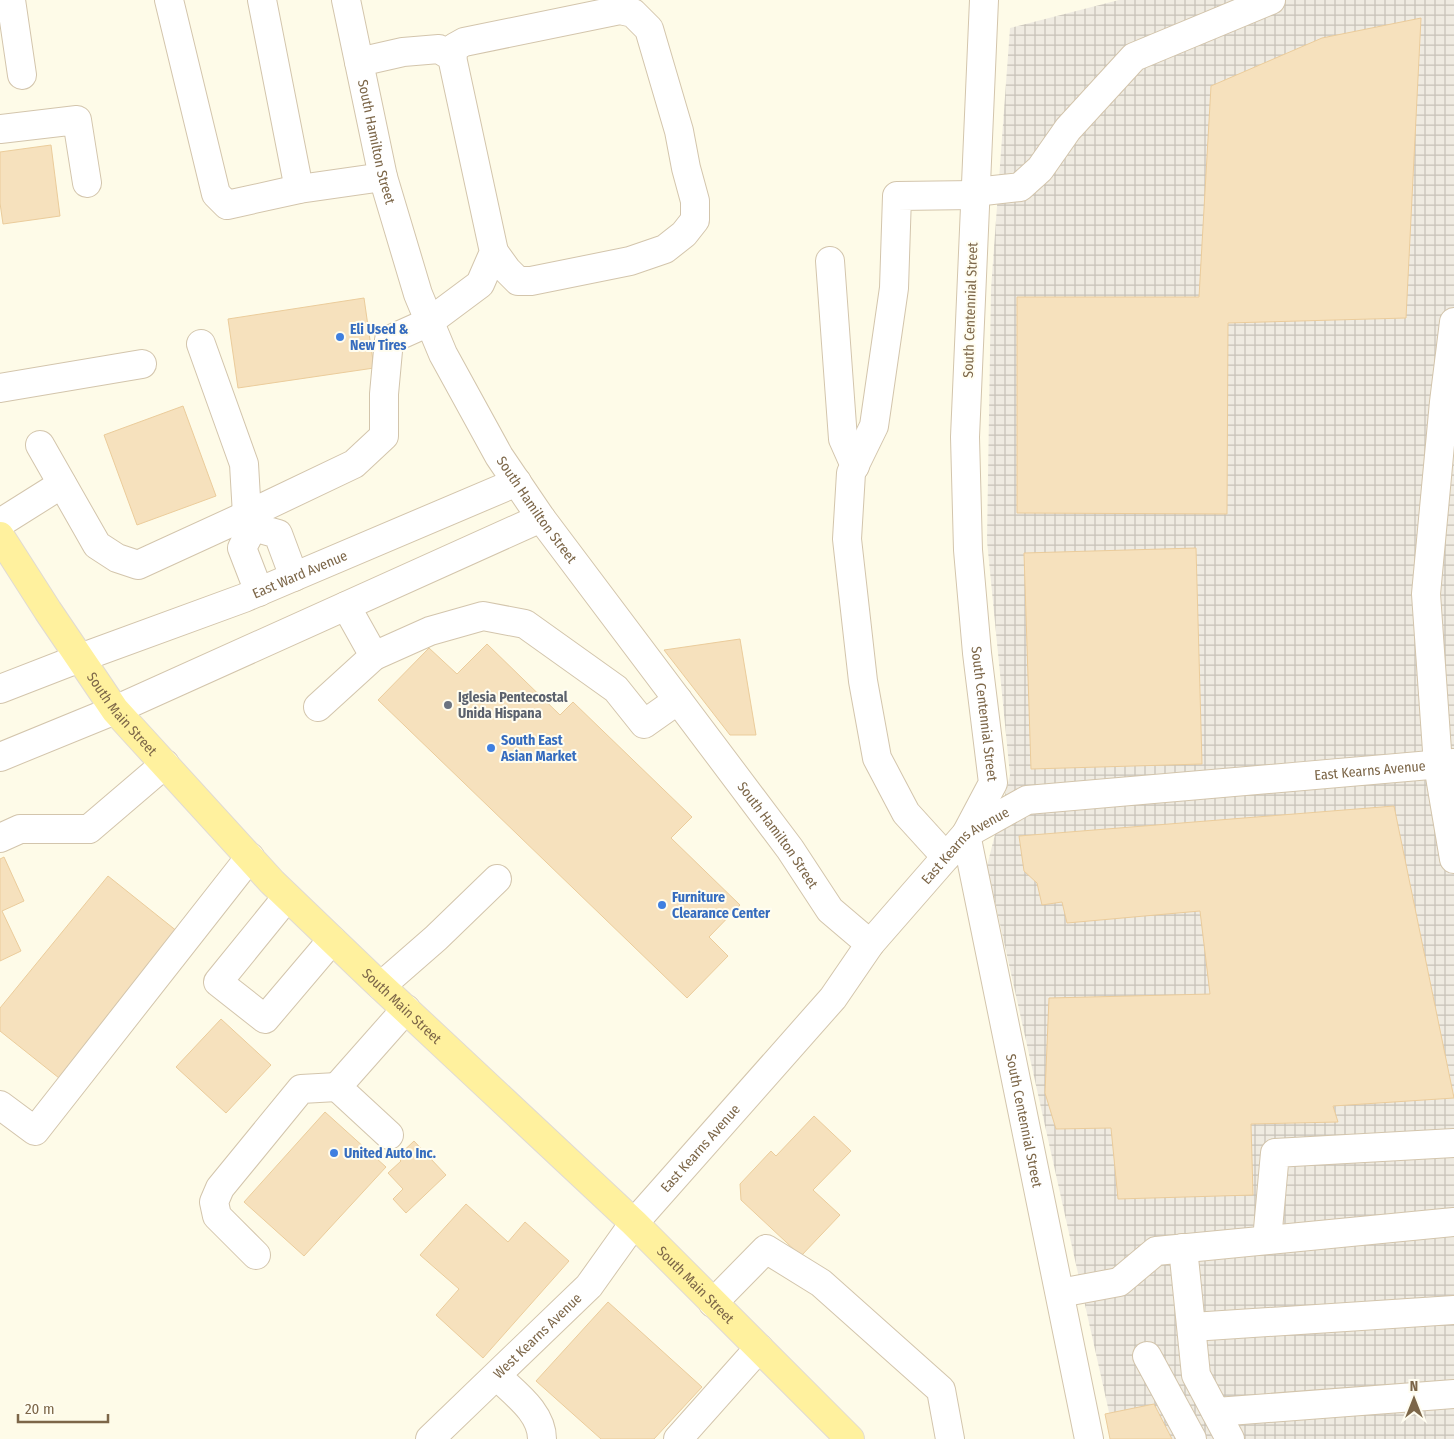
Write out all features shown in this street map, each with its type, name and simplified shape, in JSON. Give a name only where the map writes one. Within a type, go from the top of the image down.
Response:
[{"type":"main road","name":"South Main Street","points":[[0,536],[115,710],[250,858],[332,940],[634,1223],[850,1439]]},
{"type":"street","points":[[11,0],[22,75]]},
{"type":"street","points":[[169,0],[216,194],[228,205],[299,189],[383,177]]},
{"type":"street","points":[[262,0],[299,189]]},
{"type":"street","name":"South Hamilton Street","points":[[346,0],[383,177],[418,294],[452,371],[499,456],[542,518],[790,849],[830,910],[870,944]]},
{"type":"street","name":"South Centennial Street","points":[[984,0],[965,437],[968,550],[977,652],[993,782],[966,834],[1089,1439]]},
{"type":"street","points":[[946,858],[906,813],[877,758],[863,681],[847,539],[851,473],[874,426],[894,288],[897,196],[975,194],[1020,186],[1040,169],[1068,130],[1134,56],[1271,0]]},
{"type":"street","points":[[620,10],[633,13],[649,29],[680,132],[686,168],[695,201],[695,220],[684,234],[665,249],[630,262],[531,281],[518,281],[494,252],[452,57],[456,47],[464,42],[620,10]]},
{"type":"street","points":[[359,62],[403,52],[438,49],[452,57]]},
{"type":"street","points":[[0,130],[76,120],[88,183]]},
{"type":"street","points":[[40,445],[97,545],[117,558],[138,565],[250,521],[354,464],[384,436],[384,394],[389,340],[429,322],[480,284],[494,252]]},
{"type":"street","points":[[830,261],[843,439],[855,466]]},
{"type":"street","points":[[1454,322],[1444,402],[1426,594],[1446,764],[1454,859]]},
{"type":"street","points":[[201,344],[244,464],[250,521],[242,548],[258,592]]},
{"type":"street","points":[[1,385],[142,364]]},
{"type":"street","name":"East Ward Avenue","points":[[0,689],[258,592],[517,482]]},
{"type":"street","points":[[0,523],[62,484]]},
{"type":"street","points":[[0,757],[115,710],[542,518]]},
{"type":"street","points":[[250,521],[278,534],[294,577]]},
{"type":"street","points":[[346,606],[374,656]]},
{"type":"street","points":[[318,707],[374,656],[430,631],[482,616],[525,624],[616,689],[644,724],[678,700]]},
{"type":"street","points":[[0,838],[20,829],[90,829],[165,764]]},
{"type":"street","name":"East Kearns Avenue","points":[[634,1223],[833,998],[870,944],[966,834],[1027,800],[1446,764]]},
{"type":"street","points":[[0,1105],[35,1131],[250,858]]},
{"type":"street","points":[[381,986],[436,938],[497,879]]},
{"type":"street","points":[[287,897],[218,982],[265,1019],[332,940]]},
{"type":"street","points":[[256,1256],[217,1216],[214,1202],[220,1188],[301,1089],[337,1087],[406,1009]]},
{"type":"street","points":[[337,1087],[389,1135]]},
{"type":"street","points":[[1267,1240],[1275,1153],[1454,1143]]},
{"type":"street","points":[[1060,1293],[1119,1282],[1156,1251],[1454,1222]]},
{"type":"street","name":"West Kearns Avenue","points":[[430,1439],[589,1286],[634,1223]]},
{"type":"street","points":[[1184,1248],[1196,1375],[1230,1439]]},
{"type":"street","points":[[713,1303],[766,1249],[821,1283],[941,1390],[950,1439]]},
{"type":"street","points":[[1192,1327],[1454,1310]]},
{"type":"street","points":[[678,1439],[759,1348]]},
{"type":"street","points":[[1147,1356],[1192,1439]]},
{"type":"street","points":[[497,1376],[536,1416],[542,1430],[542,1439]]},
{"type":"street","points":[[1216,1412],[1454,1394]]},
{"type":"shaded area","points":[[1119,0],[1454,0],[1454,1439],[1115,1439],[987,866],[1010,775],[987,541],[991,289],[1010,28]]},
{"type":"building","points":[[1421,18],[1406,318],[1228,323],[1227,514],[1017,513],[1017,297],[1199,297],[1211,86],[1322,38]]},
{"type":"building","points":[[51,145],[60,216],[3,224],[0,203],[0,152]]},
{"type":"building","points":[[364,298],[374,368],[238,388],[228,319]]},
{"type":"building","points":[[183,406],[216,496],[137,525],[104,435]]},
{"type":"building","points":[[1196,548],[1202,764],[1031,769],[1024,553]]},
{"type":"building","points":[[740,639],[756,735],[730,735],[664,650]]},
{"type":"building","points":[[487,644],[560,715],[573,702],[692,817],[671,838],[740,905],[709,937],[728,956],[687,998],[378,700],[429,648],[457,674]]},
{"type":"building","points":[[1394,806],[1454,1098],[1333,1106],[1338,1122],[1251,1124],[1253,1195],[1118,1199],[1111,1128],[1056,1129],[1045,1093],[1049,998],[1210,994],[1200,911],[1067,923],[1062,902],[1042,905],[1037,883],[1024,871],[1019,836]]},
{"type":"building","points":[[4,857],[24,901],[2,911],[21,951],[0,961],[0,859]]},
{"type":"building","points":[[108,876],[178,932],[59,1078],[0,1031],[0,1008]]},
{"type":"building","points":[[221,1019],[271,1065],[226,1113],[176,1067]]},
{"type":"building","points":[[325,1112],[386,1167],[304,1256],[244,1202]]},
{"type":"building","points":[[814,1116],[851,1151],[813,1190],[840,1215],[801,1256],[741,1200],[740,1184],[771,1151],[776,1156]]},
{"type":"building","points":[[414,1141],[446,1175],[406,1213],[393,1199],[403,1189],[388,1173],[401,1161],[397,1157]]},
{"type":"building","points":[[466,1204],[508,1242],[525,1222],[569,1261],[483,1358],[436,1315],[459,1289],[420,1255]]},
{"type":"building","points":[[608,1302],[702,1387],[654,1439],[601,1439],[536,1381]]},
{"type":"building","points":[[1154,1404],[1172,1439],[1110,1439],[1105,1414]]},
{"type":"place","name":"Eli Used & New Tires","points":[[340,337]]},
{"type":"place","name":"Iglesia Pentecostal Unida Hispana","points":[[448,705]]},
{"type":"place","name":"South East Asian Market","points":[[491,748]]},
{"type":"place","name":"Furniture Clearance Center","points":[[662,905]]},
{"type":"place","name":"United Auto Inc.","points":[[334,1153]]}]
